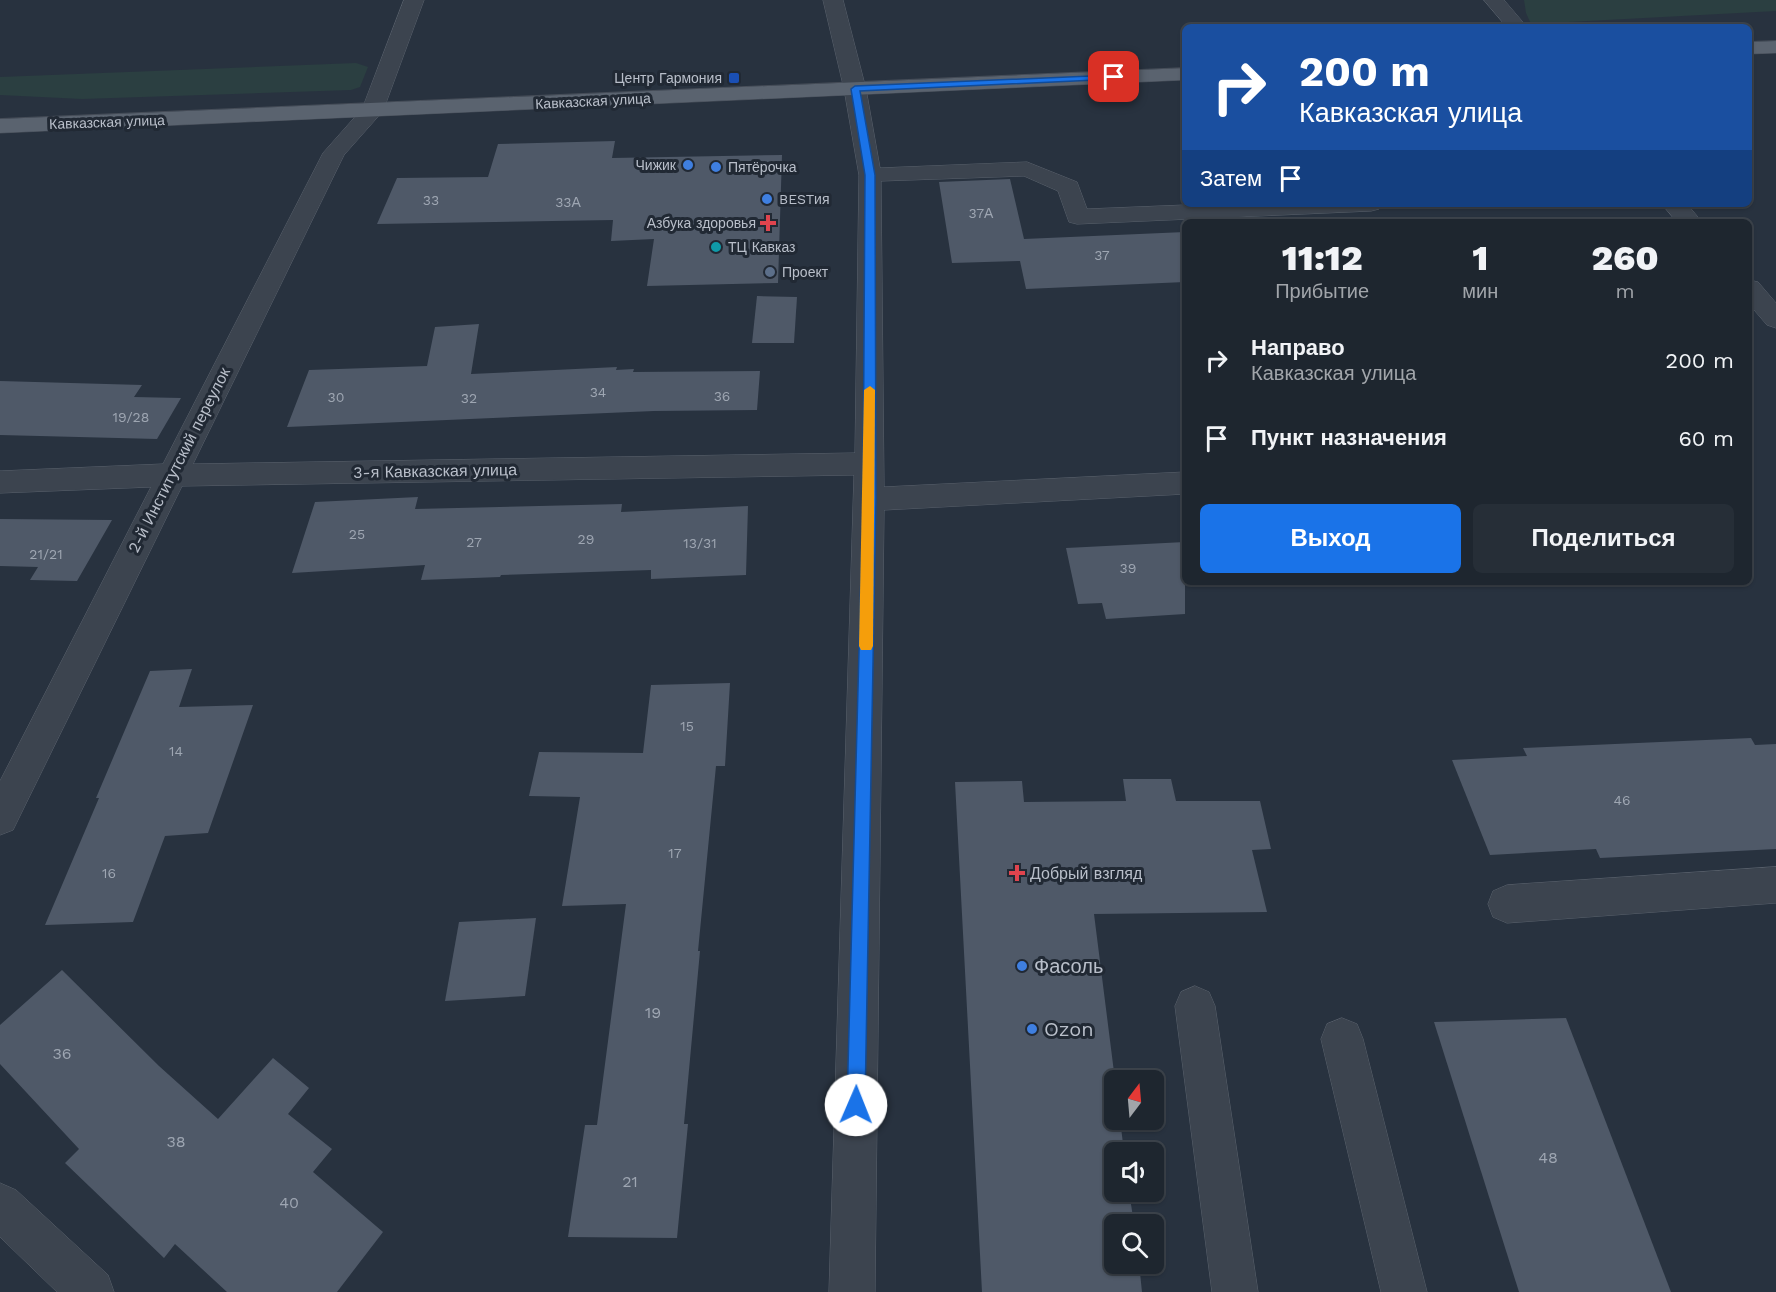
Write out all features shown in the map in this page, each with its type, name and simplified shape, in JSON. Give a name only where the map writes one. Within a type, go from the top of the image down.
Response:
[{"type":"main road","points":[[1752,48],[1776,47]]},
{"type":"main road","name":"Кавказская улица","points":[[0,126],[1182,74]]},
{"type":"street","points":[[372,111],[414,0]]},
{"type":"street","points":[[833,0],[855,89],[870,175],[870,499],[852,1292]]},
{"type":"street","points":[[1494,0],[1514,24]]},
{"type":"street","name":"2-й Институтский переулок","points":[[0,818],[334,153],[372,111]]},
{"type":"street","points":[[870,175],[1027,169],[1069,187],[1077,217],[1303,207]]},
{"type":"street","points":[[1677,207],[1687,219]]},
{"type":"street","points":[[1761,294],[1776,319]]},
{"type":"street","name":"3-я Кавказская улица","points":[[0,482],[171,475],[870,464]]},
{"type":"street","points":[[870,499],[1182,483]]},
{"type":"street","points":[[1507,904],[1776,885]]},
{"type":"street","points":[[1195,1006],[1235,1292]]},
{"type":"street","points":[[1342,1039],[1404,1292]]},
{"type":"street","points":[[0,1206],[91,1292]]},
{"type":"green space","points":[[1524,0],[1776,0],[1776,11],[1531,24]]},
{"type":"green space","points":[[356,63],[368,67],[360,87],[351,90],[82,99],[0,95],[0,77]]},
{"type":"building","points":[[615,141],[612,158],[782,155],[778,283],[647,286],[654,239],[611,241],[613,220],[377,224],[397,178],[488,177],[498,144]]},
{"type":"building","points":[[1010,179],[1024,239],[1182,232],[1182,282],[1026,289],[1020,261],[952,263],[939,182]]},
{"type":"building","points":[[757,296],[797,297],[794,343],[752,343]]},
{"type":"building","points":[[479,324],[471,374],[617,367],[616,370],[634,369],[633,372],[760,371],[757,410],[654,411],[287,427],[309,370],[427,366],[435,327]]},
{"type":"building","points":[[0,381],[142,385],[134,397],[181,398],[157,439],[0,435]]},
{"type":"building","points":[[418,497],[415,509],[622,504],[621,512],[748,506],[746,575],[651,579],[651,570],[421,580],[425,565],[292,573],[315,502]]},
{"type":"building","points":[[0,519],[112,520],[77,581],[30,580],[38,567],[0,566]]},
{"type":"building","points":[[1182,542],[1185,614],[1106,619],[1102,603],[1078,604],[1066,548]]},
{"type":"building","points":[[192,669],[179,707],[253,705],[208,833],[165,836],[133,922],[45,925],[150,671]]},
{"type":"building","points":[[730,683],[725,766],[716,766],[698,951],[700,951],[684,1124],[688,1124],[677,1238],[568,1237],[585,1125],[597,1125],[626,904],[562,906],[580,797],[529,796],[539,752],[643,753],[651,685]]},
{"type":"building","points":[[1751,738],[1755,745],[1776,744],[1776,849],[1600,858],[1596,849],[1490,855],[1452,760],[1527,756],[1523,748]]},
{"type":"building","points":[[1123,779],[1171,779],[1176,801],[1260,801],[1271,849],[1252,850],[1267,912],[1094,914],[1114,1070],[1104,1070],[1104,1130],[1121,1130],[1123,1142],[1104,1142],[1104,1202],[1131,1202],[1132,1214],[1104,1214],[1104,1274],[1140,1274],[1142,1292],[982,1292],[955,782],[1022,781],[1024,802],[1126,801]]},
{"type":"building","points":[[536,918],[525,996],[445,1001],[459,922]]},
{"type":"building","points":[[62,970],[159,1066],[218,1119],[273,1058],[309,1088],[288,1114],[332,1149],[313,1172],[383,1232],[337,1292],[227,1292],[175,1244],[164,1258],[65,1163],[79,1149],[0,1064],[0,1025]]},
{"type":"building","points":[[1566,1018],[1671,1292],[1519,1292],[1434,1022]]},
{"type":"slow traffic","points":[[866,646],[870,390]]},
{"type":"place","name":"Центр Гармония","points":[[734,78]]},
{"type":"place","name":"Чижик","points":[[688,165]]},
{"type":"place","name":"Пятёрочка","points":[[716,167]]},
{"type":"place","name":"BESTия","points":[[767,199]]},
{"type":"place","name":"Азбука здоровья","points":[[768,223]]},
{"type":"place","name":"ТЦ Кавказ","points":[[716,247]]},
{"type":"place","name":"Проект","points":[[770,272]]},
{"type":"place","name":"Добрый взгляд","points":[[1017,873]]},
{"type":"place","name":"Фасоль","points":[[1022,966]]},
{"type":"place","name":"Ozon","points":[[1032,1029]]},
{"type":"route","points":[[856,1105],[870,499],[870,175],[855,89],[1114,77]]}]
